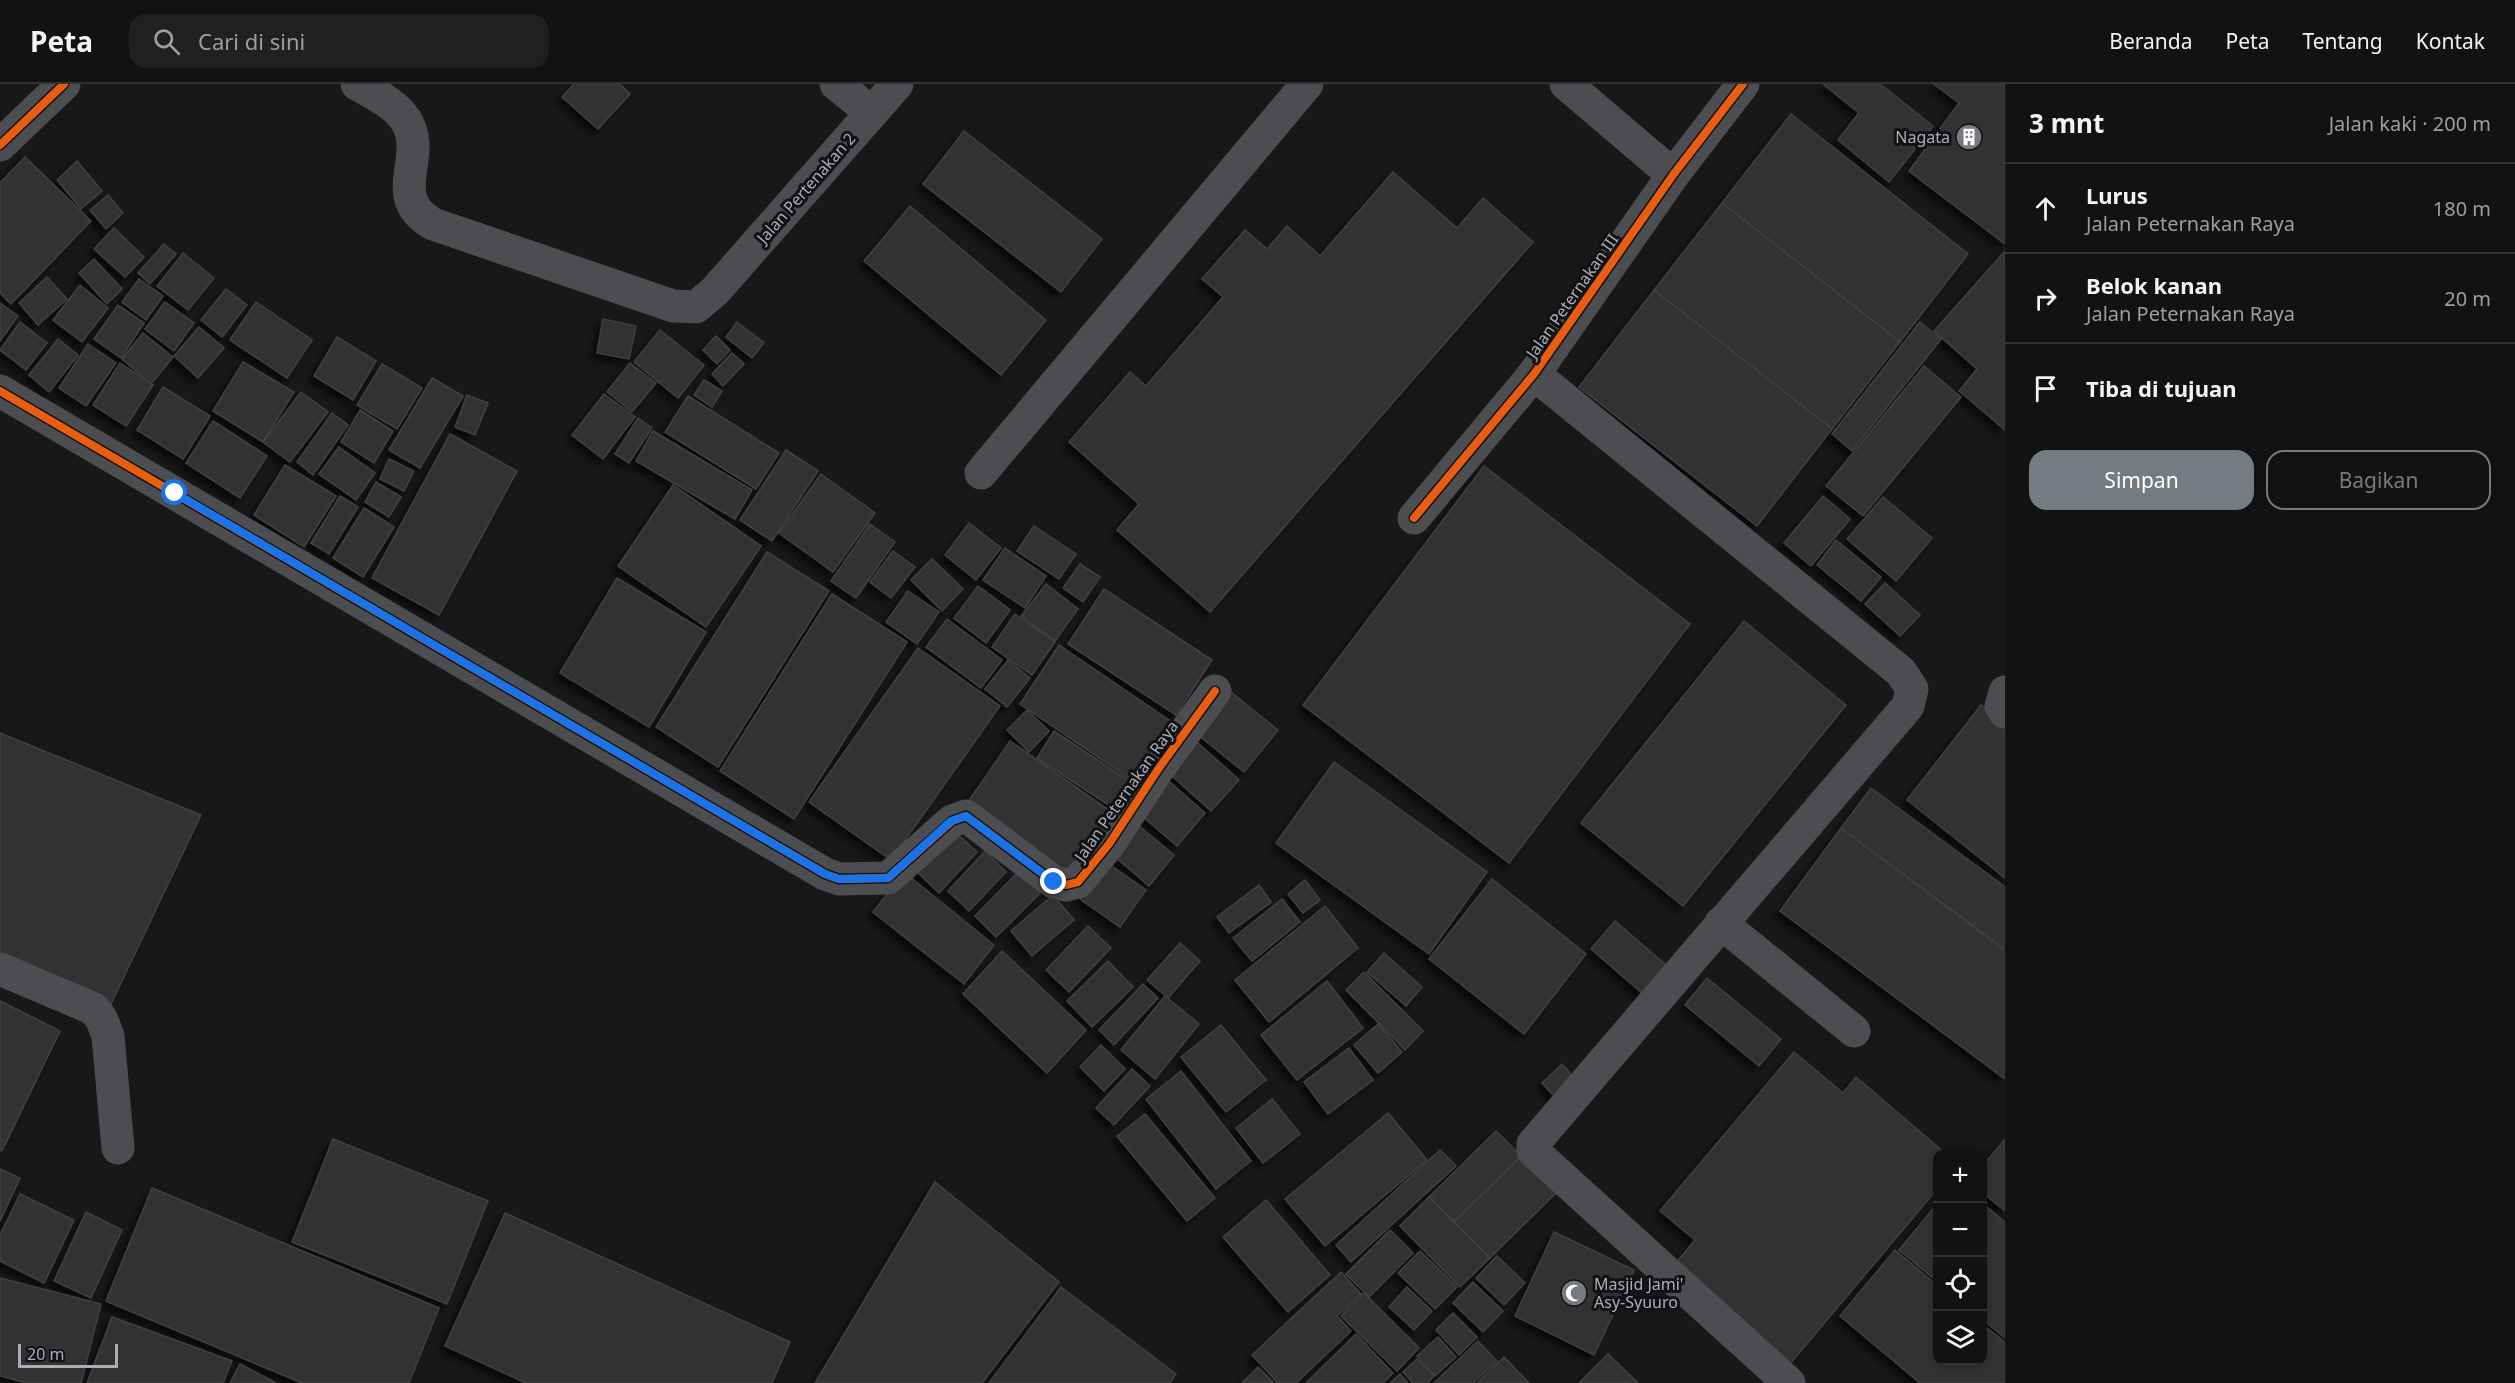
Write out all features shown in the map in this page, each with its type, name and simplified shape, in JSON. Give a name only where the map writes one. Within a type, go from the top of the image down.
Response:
[{"type":"street","points":[[0,145],[64,84]]},
{"type":"street","name":"Jalan Pertenakan 2","points":[[357,84],[393,105],[406,121],[413,152],[410,202],[418,215],[674,306],[696,307],[715,291],[897,84]]},
{"type":"street","points":[[836,84],[872,113]]},
{"type":"street","points":[[981,473],[1307,84]]},
{"type":"street","points":[[1566,84],[1673,175]]},
{"type":"street","name":"Jalan Peternakan III","points":[[1414,518],[1534,374],[1673,175],[1743,84]]},
{"type":"street","points":[[1534,374],[1901,672],[1912,689],[1908,706],[1535,1138],[1533,1151],[1789,1383]]},
{"type":"street","name":"Jalan Peternakan Raya","points":[[0,391],[825,874],[839,879],[888,878],[951,821],[966,816],[1054,882],[1066,885],[1078,882],[1109,844],[1159,768],[1215,691]]},
{"type":"street","points":[[2005,692],[2001,706],[2005,712]]},
{"type":"street","points":[[1721,923],[1854,1031]]},
{"type":"street","points":[[0,969],[94,1009],[102,1020],[108,1036],[118,1148]]},
{"type":"building","points":[[574,84],[620,84],[630,94],[598,129],[562,97]]},
{"type":"building","points":[[1823,84],[1880,84],[1933,126],[1889,182],[1838,140],[1859,113]]},
{"type":"building","name":"Nagata","points":[[1934,84],[2005,84],[2005,244],[1909,171],[1959,103]]},
{"type":"building","points":[[1791,114],[1968,254],[1900,342],[1722,203]]},
{"type":"building","points":[[964,131],[1102,239],[1061,292],[923,184]]},
{"type":"building","points":[[25,157],[91,221],[11,304],[0,293],[0,183]]},
{"type":"building","points":[[77,161],[102,191],[81,209],[57,180]]},
{"type":"building","points":[[1393,172],[1457,228],[1483,198],[1533,242],[1210,612],[1117,530],[1139,504],[1069,442],[1130,372],[1146,386],[1223,297],[1202,279],[1245,230],[1267,249],[1287,226],[1320,256]]},
{"type":"building","points":[[108,195],[123,213],[106,229],[90,210]]},
{"type":"building","points":[[1722,203],[1900,342],[1832,429],[1654,290]]},
{"type":"building","points":[[910,206],[1046,320],[1001,375],[864,261]]},
{"type":"building","points":[[114,228],[144,257],[125,277],[94,249]]},
{"type":"building","points":[[164,244],[176,254],[150,284],[138,273]]},
{"type":"building","points":[[2005,251],[2005,430],[1959,391],[1977,369],[1934,331]]},
{"type":"building","points":[[183,253],[214,278],[188,310],[157,286]]},
{"type":"building","points":[[94,259],[122,289],[107,304],[79,273]]},
{"type":"building","points":[[47,277],[67,299],[38,325],[19,303]]},
{"type":"building","points":[[139,279],[163,296],[146,320],[122,302]]},
{"type":"building","points":[[80,285],[108,308],[82,342],[53,320]]},
{"type":"building","points":[[226,289],[247,305],[222,337],[201,320]]},
{"type":"building","points":[[1654,290],[1832,429],[1757,526],[1579,387]]},
{"type":"building","points":[[165,302],[194,323],[174,351],[145,329]]},
{"type":"building","points":[[256,302],[312,340],[287,378],[230,340]]},
{"type":"building","points":[[0,303],[18,316],[0,341]]},
{"type":"building","points":[[118,305],[144,323],[121,358],[94,339]]},
{"type":"building","points":[[603,319],[636,326],[629,359],[597,353]]},
{"type":"building","points":[[20,322],[47,343],[26,370],[0,350]]},
{"type":"building","points":[[737,322],[764,343],[752,358],[726,337]]},
{"type":"building","points":[[1920,322],[1941,339],[1852,451],[1832,434]]},
{"type":"building","points":[[199,327],[224,348],[198,378],[174,356]]},
{"type":"building","points":[[660,330],[704,365],[678,398],[634,362]]},
{"type":"building","points":[[143,333],[173,357],[151,384],[122,359]]},
{"type":"building","points":[[716,336],[730,350],[717,364],[703,350]]},
{"type":"building","points":[[337,337],[376,361],[353,400],[314,376]]},
{"type":"building","points":[[58,339],[78,355],[49,392],[29,375]]},
{"type":"building","points":[[88,344],[116,363],[86,406],[59,388]]},
{"type":"building","points":[[732,353],[744,364],[723,386],[712,374]]},
{"type":"building","points":[[243,362],[294,392],[263,442],[213,411]]},
{"type":"building","points":[[120,363],[153,385],[126,426],[93,405]]},
{"type":"building","points":[[630,363],[656,383],[632,412],[607,392]]},
{"type":"building","points":[[382,364],[422,388],[397,429],[357,405]]},
{"type":"building","points":[[1924,366],[1961,397],[1863,516],[1826,486]]},
{"type":"building","points":[[432,378],[463,396],[420,468],[389,450]]},
{"type":"building","points":[[704,380],[722,391],[712,407],[694,395]]},
{"type":"building","points":[[163,387],[210,416],[183,459],[137,430]]},
{"type":"building","points":[[301,392],[328,412],[290,462],[263,442]]},
{"type":"building","points":[[604,394],[635,417],[603,459],[572,435]]},
{"type":"building","points":[[467,395],[488,403],[475,435],[455,427]]},
{"type":"building","points":[[688,396],[779,453],[756,489],[665,432]]},
{"type":"building","points":[[360,410],[393,431],[374,463],[341,442]]},
{"type":"building","points":[[332,413],[348,425],[313,475],[297,462]]},
{"type":"building","points":[[638,418],[652,428],[629,463],[615,454]]},
{"type":"building","points":[[213,421],[267,456],[240,498],[186,463]]},
{"type":"building","points":[[653,431],[752,490],[735,519],[636,461]]},
{"type":"building","points":[[450,434],[517,471],[439,615],[372,578]]},
{"type":"building","points":[[339,447],[375,473],[356,500],[319,474]]},
{"type":"building","points":[[786,450],[818,471],[772,541],[740,520]]},
{"type":"building","points":[[389,459],[414,471],[404,491],[380,479]]},
{"type":"building","points":[[285,465],[336,496],[304,547],[254,515]]},
{"type":"building","points":[[1484,466],[1690,624],[1509,863],[1303,705]]},
{"type":"building","points":[[821,474],[875,513],[833,572],[779,533]]},
{"type":"building","points":[[376,482],[401,497],[389,517],[365,502]]},
{"type":"building","points":[[673,485],[761,546],[706,627],[618,566]]},
{"type":"building","points":[[340,496],[358,507],[329,554],[311,543]]},
{"type":"building","points":[[1823,496],[1850,519],[1811,566],[1784,543]]},
{"type":"building","points":[[1883,497],[1932,538],[1896,581],[1847,539]]},
{"type":"building","points":[[364,508],[394,527],[363,577],[333,558]]},
{"type":"building","points":[[969,523],[1001,548],[976,580],[945,555]]},
{"type":"building","points":[[870,524],[895,542],[856,598],[831,581]]},
{"type":"building","points":[[1034,526],[1076,554],[1059,579],[1017,551]]},
{"type":"building","points":[[1836,540],[1881,577],[1861,601],[1817,565]]},
{"type":"building","points":[[1005,548],[1046,576],[1025,608],[983,580]]},
{"type":"building","points":[[893,551],[915,567],[891,598],[870,582]]},
{"type":"building","points":[[767,552],[829,591],[718,767],[656,727]]},
{"type":"building","points":[[932,559],[963,589],[942,611],[911,580]]},
{"type":"building","points":[[1080,564],[1100,577],[1083,602],[1063,588]]},
{"type":"building","points":[[617,578],[706,632],[649,727],[560,673]]},
{"type":"building","points":[[1885,583],[1920,615],[1900,636],[1865,604]]},
{"type":"building","points":[[1046,584],[1078,609],[1055,641],[1021,616]]},
{"type":"building","points":[[978,586],[1010,610],[986,643],[954,618]]},
{"type":"building","points":[[1104,589],[1212,660],[1176,715],[1068,644]]},
{"type":"building","points":[[908,591],[939,612],[917,644],[886,622]]},
{"type":"building","points":[[832,594],[907,642],[794,819],[720,771]]},
{"type":"building","points":[[1015,614],[1055,642],[1032,675],[992,647]]},
{"type":"building","points":[[947,619],[1002,660],[981,688],[926,647]]},
{"type":"building","points":[[1744,621],[1846,705],[1683,906],[1581,823]]},
{"type":"building","points":[[1059,645],[1176,725],[1136,783],[1020,704]]},
{"type":"building","points":[[918,648],[1000,706],[891,860],[809,802]]},
{"type":"building","points":[[1008,660],[1030,678],[1007,707],[985,689]]},
{"type":"building","points":[[1226,688],[1278,730],[1244,772],[1192,730]]},
{"type":"building","points":[[1981,705],[2005,724],[2005,878],[1907,800]]},
{"type":"building","points":[[1027,710],[1049,731],[1029,752],[1007,730]]},
{"type":"building","points":[[1054,731],[1137,786],[1119,812],[1037,758]]},
{"type":"building","points":[[0,733],[201,815],[110,1006],[0,957]]},
{"type":"building","points":[[1190,736],[1239,780],[1211,811],[1162,767]]},
{"type":"building","points":[[1010,741],[1113,813],[1069,877],[966,805]]},
{"type":"building","points":[[1334,762],[1487,872],[1429,954],[1276,843]]},
{"type":"building","points":[[1164,777],[1205,813],[1177,846],[1135,810]]},
{"type":"building","points":[[1871,788],[2005,887],[2005,949],[1841,828]]},
{"type":"building","points":[[1133,821],[1174,855],[1149,886],[1108,851]]},
{"type":"building","points":[[951,828],[977,852],[939,893],[913,868]]},
{"type":"building","points":[[1841,828],[2005,951],[2005,1079],[1780,911]]},
{"type":"building","points":[[985,851],[1006,872],[969,911],[948,891]]},
{"type":"building","points":[[1106,862],[1146,890],[1120,927],[1080,899]]},
{"type":"building","points":[[904,872],[994,945],[964,984],[873,912]]},
{"type":"building","points":[[1018,872],[1040,893],[996,937],[975,916]]},
{"type":"building","points":[[1492,879],[1586,954],[1524,1034],[1429,959]]},
{"type":"building","points":[[1305,880],[1320,900],[1303,913],[1288,894]]},
{"type":"building","points":[[1259,885],[1271,902],[1229,933],[1217,917]]},
{"type":"building","points":[[1053,895],[1074,920],[1032,956],[1011,931]]},
{"type":"building","points":[[1282,899],[1300,922],[1252,961],[1233,938]]},
{"type":"building","points":[[1325,906],[1358,948],[1269,1022],[1235,980]]},
{"type":"building","points":[[1615,921],[1666,965],[1642,993],[1591,949]]},
{"type":"building","points":[[1088,926],[1111,948],[1069,992],[1046,970]]},
{"type":"building","points":[[1180,943],[1200,961],[1168,998],[1147,980]]},
{"type":"building","points":[[1002,951],[1086,1030],[1047,1073],[963,994]]},
{"type":"building","points":[[1384,953],[1422,987],[1406,1006],[1367,972]]},
{"type":"building","points":[[1108,961],[1133,987],[1092,1027],[1067,1001]]},
{"type":"building","points":[[1364,972],[1423,1031],[1405,1050],[1346,990]]},
{"type":"building","points":[[1707,978],[1781,1039],[1759,1066],[1685,1005]]},
{"type":"building","points":[[1327,981],[1363,1028],[1297,1080],[1261,1035]]},
{"type":"building","points":[[1143,984],[1158,998],[1114,1045],[1099,1030]]},
{"type":"building","points":[[1165,996],[1199,1024],[1155,1079],[1121,1050]]},
{"type":"building","points":[[0,1001],[60,1031],[2,1151],[0,1150]]},
{"type":"building","points":[[1378,1024],[1402,1052],[1378,1073],[1354,1045]]},
{"type":"building","points":[[1221,1025],[1266,1080],[1226,1112],[1181,1057]]},
{"type":"building","points":[[1101,1045],[1125,1069],[1104,1091],[1080,1067]]},
{"type":"building","points":[[1349,1048],[1373,1080],[1328,1114],[1304,1082]]},
{"type":"building","points":[[1794,1052],[1843,1093],[1856,1077],[1940,1149],[1933,1149],[1933,1194],[1789,1365],[1673,1267],[1695,1240],[1660,1211]]},
{"type":"building","points":[[1562,1064],[1575,1079],[1555,1097],[1542,1083]]},
{"type":"building","points":[[1132,1069],[1150,1086],[1114,1125],[1096,1108]]},
{"type":"building","points":[[1181,1071],[1251,1161],[1216,1189],[1146,1099]]},
{"type":"building","points":[[1272,1099],[1300,1134],[1263,1163],[1236,1128]]},
{"type":"building","points":[[1388,1113],[1427,1160],[1325,1246],[1285,1199]]},
{"type":"building","points":[[1145,1114],[1215,1198],[1187,1221],[1117,1136]]},
{"type":"building","points":[[1496,1131],[1521,1156],[1454,1222],[1429,1197]]},
{"type":"building","points":[[333,1139],[488,1201],[447,1304],[292,1242]]},
{"type":"building","points":[[2005,1139],[2005,1211],[1987,1196],[1987,1161]]},
{"type":"building","points":[[1440,1150],[1456,1166],[1351,1262],[1336,1245]]},
{"type":"building","points":[[1521,1156],[1557,1192],[1490,1258],[1454,1222]]},
{"type":"building","points":[[0,1169],[20,1178],[0,1221]]},
{"type":"building","points":[[935,1182],[1059,1282],[982,1383],[815,1383]]},
{"type":"building","points":[[152,1188],[439,1308],[409,1383],[302,1383],[106,1301]]},
{"type":"building","points":[[20,1194],[74,1220],[44,1283],[0,1261],[0,1235]]},
{"type":"building","points":[[1429,1197],[1490,1258],[1460,1287],[1400,1226]]},
{"type":"building","points":[[1266,1200],[1330,1275],[1288,1312],[1223,1237]]},
{"type":"building","points":[[1987,1207],[2005,1222],[2005,1338],[1987,1323]]},
{"type":"building","points":[[1933,1209],[1933,1278],[1899,1250]]},
{"type":"building","points":[[86,1212],[122,1230],[91,1298],[54,1281]]},
{"type":"building","points":[[505,1213],[790,1342],[772,1383],[526,1383],[445,1346]]},
{"type":"building","points":[[1390,1230],[1413,1253],[1369,1297],[1346,1274]]},
{"type":"building","name":"Masjid Jami' Asy-Syuuro","points":[[1554,1232],[1634,1270],[1594,1355],[1515,1316]]},
{"type":"building","points":[[1895,1250],[1933,1282],[1933,1365],[1987,1365],[1987,1328],[2005,1342],[2005,1383],[1920,1383],[1840,1316]]},
{"type":"building","points":[[1420,1251],[1457,1287],[1435,1309],[1398,1273]]},
{"type":"building","points":[[1497,1256],[1525,1283],[1504,1305],[1476,1278]]},
{"type":"building","points":[[1341,1272],[1361,1294],[1337,1316],[1351,1331],[1296,1383],[1278,1383],[1252,1355]]},
{"type":"building","points":[[0,1278],[101,1304],[81,1383],[27,1383],[0,1376]]},
{"type":"building","points":[[1473,1282],[1503,1311],[1483,1332],[1453,1303]]},
{"type":"building","points":[[1061,1287],[1176,1374],[1170,1383],[989,1383]]},
{"type":"building","points":[[1407,1287],[1432,1311],[1414,1330],[1389,1307]]},
{"type":"building","points":[[1364,1293],[1419,1348],[1397,1371],[1341,1316]]},
{"type":"building","points":[[1453,1313],[1477,1337],[1459,1355],[1436,1330]]},
{"type":"building","points":[[112,1317],[232,1361],[223,1383],[87,1383]]},
{"type":"building","points":[[1356,1334],[1393,1373],[1383,1383],[1306,1383]]},
{"type":"building","points":[[1438,1337],[1456,1357],[1435,1376],[1417,1356]]},
{"type":"building","points":[[1478,1341],[1497,1361],[1473,1383],[1434,1383]]},
{"type":"building","points":[[1608,1354],[1638,1383],[1579,1383]]},
{"type":"building","points":[[1504,1357],[1529,1383],[1477,1383]]},
{"type":"building","points":[[1417,1359],[1434,1376],[1427,1383],[1413,1383],[1403,1372]]},
{"type":"building","points":[[240,1364],[276,1383],[230,1383]]},
{"type":"building","points":[[1258,1367],[1274,1383],[1242,1383]]},
{"type":"building","points":[[1400,1374],[1408,1383],[1390,1383]]},
{"type":"cycle path","points":[[0,145],[64,84]]},
{"type":"cycle path","points":[[1414,518],[1534,374],[1673,175],[1743,84]]},
{"type":"cycle path","points":[[0,391],[825,874],[839,879],[888,878],[952,821],[966,816],[1054,882],[1066,885],[1078,882],[1109,844],[1159,768],[1215,691]]},
{"type":"place","name":"Nagata","points":[[1969,137]]},
{"type":"place","name":"Masjid Jami' Asy-Syuuro","points":[[1574,1293]]},
{"type":"route","points":[[175,493],[825,874],[839,879],[878,880],[893,876],[951,821],[966,816],[1054,882]]}]
